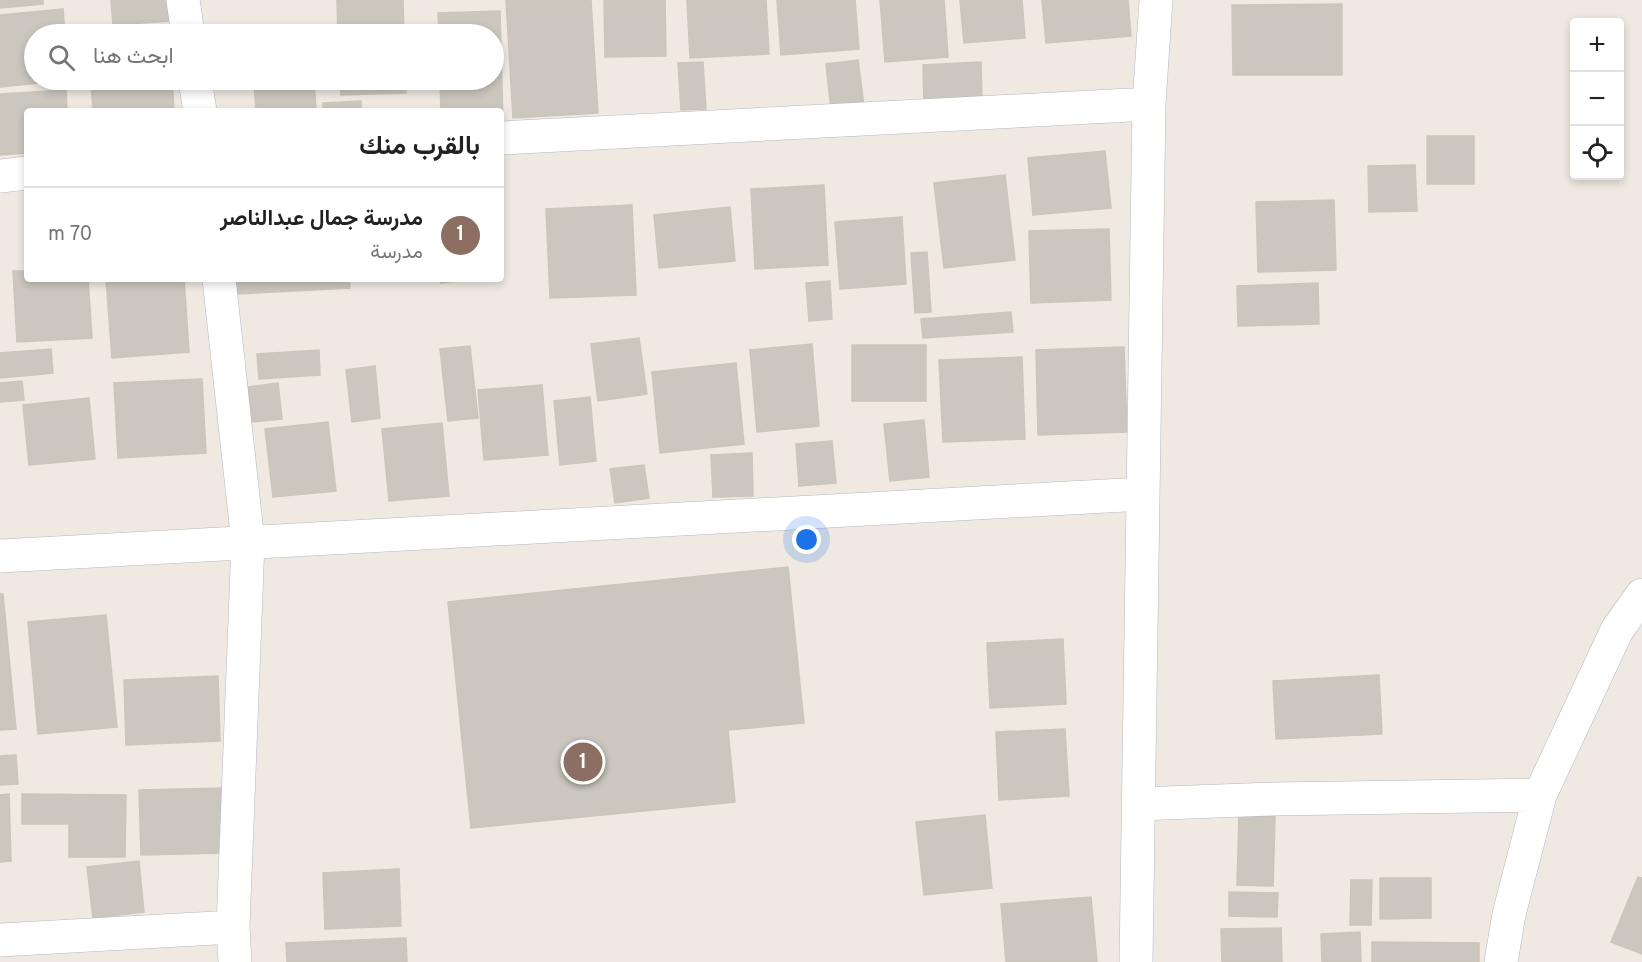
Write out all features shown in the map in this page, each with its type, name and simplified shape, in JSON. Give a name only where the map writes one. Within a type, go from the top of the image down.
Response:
[{"type":"street","points":[[183,0],[187,24]]},
{"type":"street","points":[[1136,962],[1149,104],[1156,0]]},
{"type":"street","points":[[197,90],[200,108]]},
{"type":"street","points":[[504,138],[1149,104]]},
{"type":"street","points":[[0,176],[24,173]]},
{"type":"street","points":[[219,282],[248,542],[233,927],[235,962]]},
{"type":"street","points":[[0,556],[1143,494]]},
{"type":"street","points":[[1501,962],[1509,914],[1540,795],[1617,630],[1642,595]]},
{"type":"street","points":[[1138,804],[1540,795]]},
{"type":"street","points":[[0,940],[233,927]]},
{"type":"building","points":[[0,0],[43,0],[43,4],[0,8]]},
{"type":"building","points":[[111,0],[168,0],[170,21],[113,24]]},
{"type":"building","points":[[337,0],[403,0],[404,24],[338,24]]},
{"type":"building","points":[[506,0],[591,0],[598,113],[513,118]]},
{"type":"building","points":[[604,0],[665,0],[666,56],[605,57]]},
{"type":"building","points":[[687,0],[766,0],[769,54],[690,58]]},
{"type":"building","points":[[777,0],[855,0],[859,49],[781,55]]},
{"type":"building","points":[[880,0],[944,0],[948,57],[885,62]]},
{"type":"building","points":[[960,0],[1022,0],[1025,38],[964,43]]},
{"type":"building","points":[[1042,0],[1128,0],[1131,36],[1046,43]]},
{"type":"building","points":[[1342,4],[1342,75],[1233,75],[1232,5]]},
{"type":"building","points":[[63,9],[64,24],[24,24],[24,85],[0,87],[0,15]]},
{"type":"building","points":[[500,11],[500,24],[439,24],[438,13]]},
{"type":"building","points":[[858,60],[864,106],[831,110],[826,64]]},
{"type":"building","points":[[703,62],[706,109],[681,110],[678,63]]},
{"type":"building","points":[[981,62],[982,101],[924,103],[923,65]]},
{"type":"building","points":[[66,90],[67,108],[24,108],[24,153],[0,155],[0,94]]},
{"type":"building","points":[[92,90],[173,90],[174,108],[93,108]]},
{"type":"building","points":[[255,90],[315,90],[316,108],[256,108]]},
{"type":"building","points":[[341,90],[406,90],[406,93],[341,95]]},
{"type":"building","points":[[440,90],[502,90],[503,108],[441,108]]},
{"type":"building","points":[[361,101],[361,108],[323,108],[323,103]]},
{"type":"building","points":[[1427,136],[1474,136],[1474,184],[1427,184]]},
{"type":"building","points":[[1105,151],[1111,208],[1033,215],[1028,158]]},
{"type":"building","points":[[1415,165],[1417,211],[1369,212],[1368,166]]},
{"type":"building","points":[[1005,175],[1015,260],[944,268],[934,183]]},
{"type":"building","points":[[824,185],[828,265],[755,269],[751,189]]},
{"type":"building","points":[[1334,200],[1336,270],[1258,272],[1256,202]]},
{"type":"building","points":[[632,205],[636,295],[550,298],[546,209]]},
{"type":"building","points":[[730,207],[735,261],[659,268],[654,215]]},
{"type":"building","points":[[902,217],[906,284],[840,289],[835,222]]},
{"type":"building","points":[[1109,229],[1111,300],[1031,303],[1029,231]]},
{"type":"building","points":[[927,252],[931,312],[915,313],[911,253]]},
{"type":"building","points":[[13,271],[24,271],[24,282],[88,282],[92,338],[17,342]]},
{"type":"building","points":[[830,281],[832,319],[809,321],[806,283]]},
{"type":"building","points":[[106,282],[184,282],[189,352],[112,358]]},
{"type":"building","points":[[236,282],[349,282],[350,288],[237,294]]},
{"type":"building","points":[[1318,283],[1319,324],[1238,326],[1237,286]]},
{"type":"building","points":[[1011,312],[1013,332],[923,338],[921,319]]},
{"type":"building","points":[[639,338],[647,394],[598,401],[591,344]]},
{"type":"building","points":[[812,344],[819,426],[757,432],[750,350]]},
{"type":"building","points":[[852,345],[926,345],[926,401],[852,401]]},
{"type":"building","points":[[470,346],[478,418],[448,421],[440,349]]},
{"type":"building","points":[[1124,347],[1127,432],[1038,435],[1036,350]]},
{"type":"building","points":[[51,349],[53,373],[0,378],[0,353]]},
{"type":"building","points":[[319,350],[320,375],[259,379],[257,354]]},
{"type":"building","points":[[1022,357],[1025,439],[943,442],[939,360]]},
{"type":"building","points":[[736,363],[744,444],[660,453],[652,372]]},
{"type":"building","points":[[375,366],[380,418],[352,422],[346,370]]},
{"type":"building","points":[[202,379],[206,453],[118,458],[114,383]]},
{"type":"building","points":[[22,381],[24,400],[0,402],[0,383]]},
{"type":"building","points":[[278,383],[282,419],[252,422],[248,387]]},
{"type":"building","points":[[542,385],[548,455],[484,460],[478,390]]},
{"type":"building","points":[[590,397],[596,461],[560,465],[554,401]]},
{"type":"building","points":[[89,398],[95,459],[29,465],[23,405]]},
{"type":"building","points":[[924,420],[929,477],[890,481],[884,424]]},
{"type":"building","points":[[328,422],[336,491],[273,497],[265,429]]},
{"type":"building","points":[[442,423],[449,496],[389,501],[382,429]]},
{"type":"building","points":[[832,441],[836,483],[799,486],[796,444]]},
{"type":"building","points":[[752,453],[753,496],[713,497],[711,455]]},
{"type":"building","points":[[644,465],[649,498],[615,503],[610,469]]},
{"type":"building","points":[[788,567],[804,723],[728,730],[735,802],[471,828],[448,602]]},
{"type":"building","points":[[0,594],[3,594],[16,729],[0,730]]},
{"type":"building","points":[[106,615],[117,727],[38,734],[28,622]]},
{"type":"building","points":[[1063,639],[1066,704],[990,708],[987,643]]},
{"type":"building","points":[[1379,675],[1382,734],[1276,739],[1273,681]]},
{"type":"building","points":[[218,676],[220,741],[126,745],[124,680]]},
{"type":"building","points":[[1065,729],[1069,796],[999,800],[996,732]]},
{"type":"building","points":[[16,755],[18,784],[0,785],[0,756]]},
{"type":"building","points":[[223,788],[224,853],[141,855],[139,790]]},
{"type":"building","points":[[9,794],[11,861],[0,862],[0,795]]},
{"type":"building","points":[[22,794],[126,795],[125,857],[69,857],[69,824],[22,824]]},
{"type":"building","points":[[985,815],[992,888],[924,895],[916,822]]},
{"type":"building","points":[[1239,816],[1275,816],[1273,886],[1237,885]]},
{"type":"building","points":[[139,861],[144,912],[93,918],[87,867]]},
{"type":"building","points":[[399,869],[401,926],[325,929],[323,873]]},
{"type":"building","points":[[1638,877],[1642,878],[1642,954],[1611,942]]},
{"type":"building","points":[[1380,878],[1431,878],[1431,918],[1380,919]]},
{"type":"building","points":[[1351,880],[1372,880],[1371,925],[1350,925]]},
{"type":"building","points":[[1229,892],[1278,893],[1277,917],[1229,916]]},
{"type":"building","points":[[1091,897],[1097,962],[1006,962],[1001,904]]},
{"type":"building","points":[[1281,928],[1282,962],[1222,962],[1221,929]]},
{"type":"building","points":[[1360,932],[1361,962],[1322,962],[1321,934]]},
{"type":"building","points":[[406,938],[407,962],[287,962],[286,943]]},
{"type":"building","points":[[1372,942],[1479,943],[1479,962],[1372,962]]},
{"type":"place","name":"مدرسة جمال عبدالناصر","points":[[583,762]]}]
